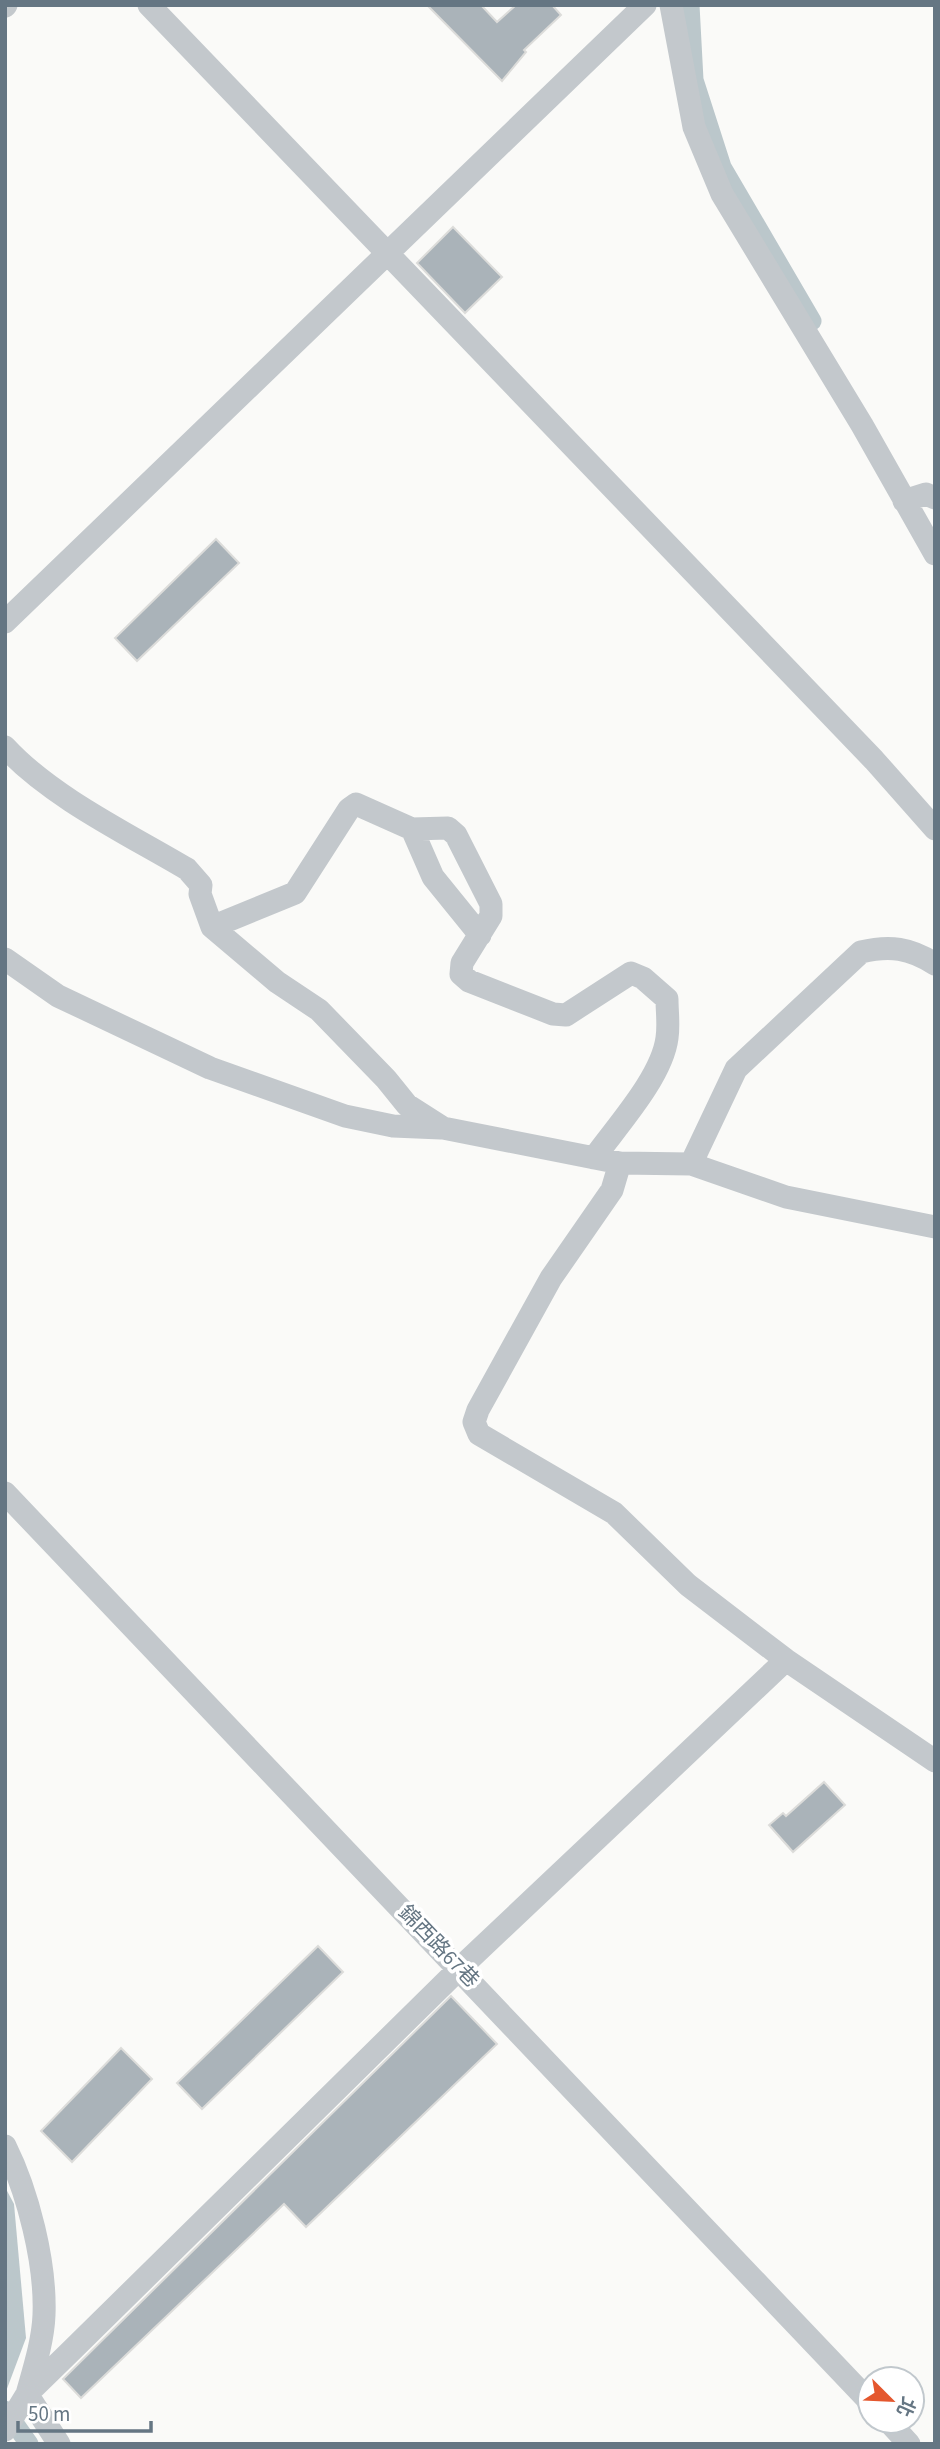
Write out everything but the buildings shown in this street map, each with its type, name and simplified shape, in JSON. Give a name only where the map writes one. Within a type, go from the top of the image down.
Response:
[{"type":"street","points":[[149,5],[874,760],[935,829]]},
{"type":"street","points":[[5,622],[645,5]]},
{"type":"street","points":[[671,5],[694,127],[722,194],[862,425],[935,554]]},
{"type":"street","points":[[904,501],[930,496]]},
{"type":"street","points":[[5,747],[19,762],[62,793],[187,869],[201,885],[200,894],[212,927],[277,982],[319,1010],[386,1079],[407,1105],[443,1128]]},
{"type":"street","points":[[212,927],[295,893],[349,809],[356,804],[412,829],[448,828],[457,835],[491,904],[491,916],[462,963],[461,974],[469,982],[553,1014],[566,1015],[574,1012],[631,973],[643,978],[667,999],[667,1039],[654,1070],[635,1103],[594,1158]]},
{"type":"street","points":[[412,829],[433,877],[480,935]]},
{"type":"street","points":[[691,1164],[736,1069],[861,952],[878,948],[915,951],[935,964]]},
{"type":"street","points":[[5,959],[58,996],[210,1068],[345,1116],[393,1126],[443,1128],[620,1163],[691,1164],[786,1197],[935,1227]]},
{"type":"street","points":[[620,1163],[612,1190],[551,1278],[478,1410],[475,1426],[485,1440],[614,1513],[688,1585],[786,1660],[935,1761]]},
{"type":"street","name":"錦西路67巷","points":[[5,1493],[460,1968],[856,2387]]},
{"type":"street","points":[[5,2430],[27,2394],[460,1968],[786,1660]]},
{"type":"street","points":[[5,2146],[30,2213],[42,2280],[44,2316],[27,2394],[59,2444]]},
{"type":"shaded area","points":[[5,2187],[14,2204],[26,2338],[5,2394]]},
{"type":"waterway","points":[[690,5],[694,80],[722,167],[812,321]]},
{"type":"waterway","points":[[5,2410],[29,2444]]}]
